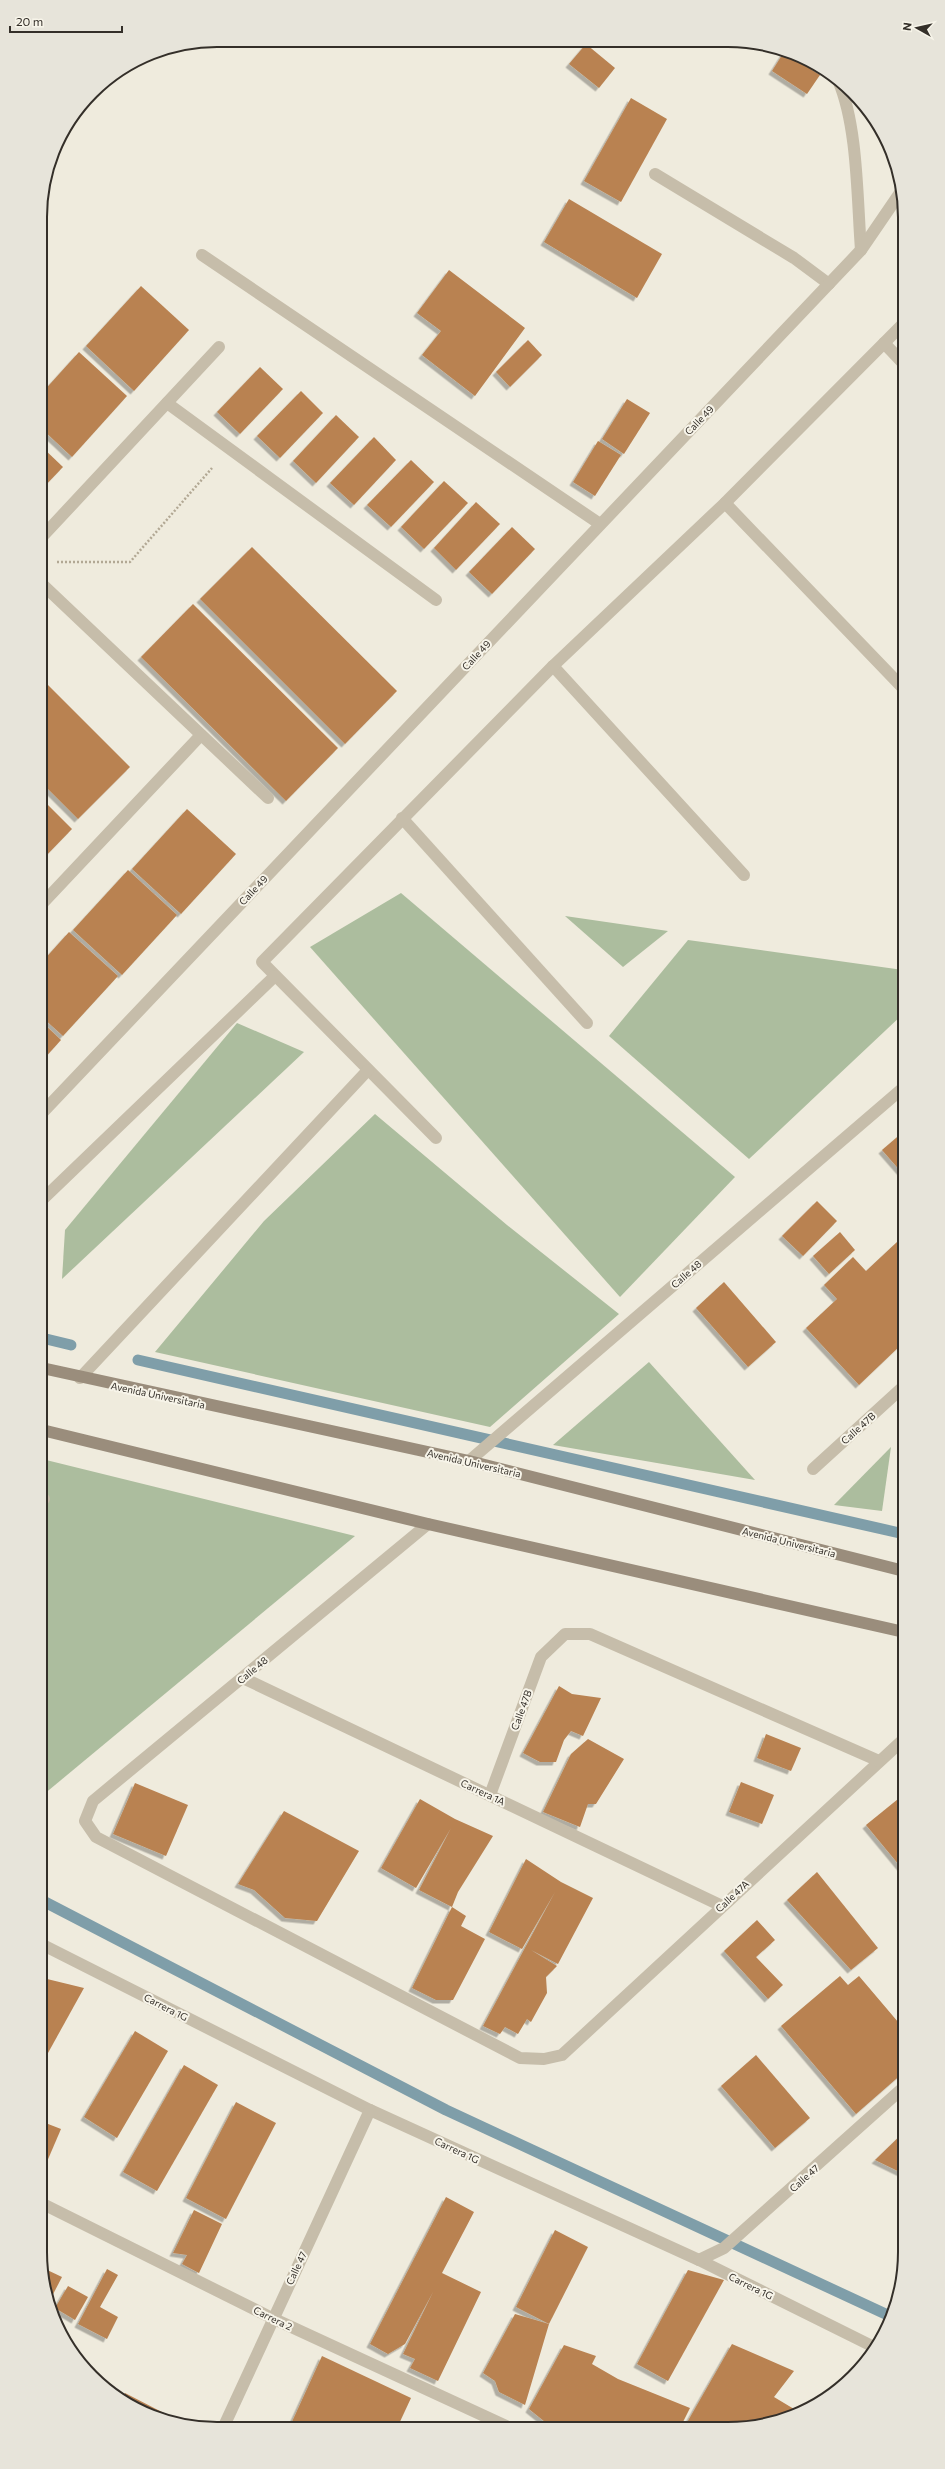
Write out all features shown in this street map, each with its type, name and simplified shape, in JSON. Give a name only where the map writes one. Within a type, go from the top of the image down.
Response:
[{"type":"main road","name":"Avenida Universitaria","points":[[47,1369],[80,1378],[469,1461],[898,1569]]},
{"type":"main road","points":[[47,1431],[428,1524],[898,1631]]},
{"type":"street","points":[[843,92],[852,138],[861,250]]},
{"type":"street","points":[[655,174],[794,258],[829,284]]},
{"type":"street","name":"Calle 49","points":[[47,1108],[861,250],[897,197]]},
{"type":"street","points":[[202,255],[600,524]]},
{"type":"street","points":[[436,1138],[262,962],[553,666],[725,503],[898,329]]},
{"type":"street","points":[[884,343],[898,358]]},
{"type":"street","points":[[47,532],[220,346]]},
{"type":"street","points":[[167,403],[436,600]]},
{"type":"street","points":[[725,503],[898,684]]},
{"type":"street","points":[[47,589],[268,798]]},
{"type":"street","points":[[553,666],[744,875]]},
{"type":"street","points":[[47,899],[201,735]]},
{"type":"street","points":[[402,818],[587,1023]]},
{"type":"street","points":[[47,1195],[275,976]]},
{"type":"street","points":[[80,1378],[368,1070]]},
{"type":"street","name":"Calle 48","points":[[469,1461],[898,1092]]},
{"type":"street","name":"Calle 47B","points":[[813,1469],[898,1392]]},
{"type":"street","name":"Calle 48","points":[[428,1524],[93,1801],[85,1821],[96,1837],[520,2058],[544,2059],[562,2055]]},
{"type":"street","name":"Calle 47B","points":[[490,1795],[541,1657],[565,1634],[590,1634],[879,1762]]},
{"type":"street","name":"Carrera 1A","points":[[243,1678],[722,1906]]},
{"type":"street","name":"Calle 47A","points":[[562,2055],[898,1745]]},
{"type":"street","name":"Carrera 1G","points":[[47,1947],[370,2110],[699,2260],[870,2345]]},
{"type":"street","name":"Calle 47","points":[[699,2260],[724,2248],[898,2092]]},
{"type":"street","name":"Calle 47","points":[[226,2422],[272,2318],[370,2110]]},
{"type":"street","name":"Carrera 2","points":[[47,2206],[272,2318],[497,2422]]},
{"type":"path","points":[[56,562],[130,562],[230,449]]},
{"type":"green space","points":[[401,893],[735,1177],[620,1297],[310,947]]},
{"type":"green space","points":[[565,916],[668,931],[623,967]]},
{"type":"green space","points":[[688,940],[898,969],[898,1019],[749,1159],[609,1036]]},
{"type":"green space","points":[[237,1023],[304,1052],[62,1279],[65,1230]]},
{"type":"green space","points":[[375,1114],[507,1225],[619,1314],[490,1427],[155,1352],[264,1221]]},
{"type":"green space","points":[[649,1362],[755,1480],[553,1445]]},
{"type":"green space","points":[[891,1447],[882,1511],[834,1505]]},
{"type":"green space","points":[[47,1460],[355,1536],[47,1792]]},
{"type":"building","points":[[583,47],[590,47],[615,68],[599,88],[569,64]]},
{"type":"building","points":[[782,56],[809,68],[820,75],[807,94],[772,71]]},
{"type":"building","points":[[631,98],[667,119],[621,202],[584,181]]},
{"type":"building","points":[[569,199],[662,254],[637,298],[544,242]]},
{"type":"building","points":[[449,270],[525,328],[475,396],[422,355],[441,331],[417,313]]},
{"type":"building","points":[[141,286],[189,330],[134,391],[86,346]]},
{"type":"building","points":[[528,340],[542,355],[510,387],[496,372]]},
{"type":"building","points":[[79,352],[127,396],[72,457],[47,434],[47,387]]},
{"type":"building","points":[[260,367],[283,389],[240,434],[217,412]]},
{"type":"building","points":[[301,391],[323,413],[280,458],[257,436]]},
{"type":"building","points":[[627,399],[650,413],[624,454],[602,439]]},
{"type":"building","points":[[336,415],[359,437],[316,483],[293,461]]},
{"type":"building","points":[[374,437],[396,460],[354,505],[330,483]]},
{"type":"building","points":[[598,441],[621,455],[595,496],[573,482]]},
{"type":"building","points":[[47,452],[63,467],[47,484]]},
{"type":"building","points":[[411,460],[434,482],[391,527],[367,505]]},
{"type":"building","points":[[444,481],[468,503],[424,549],[401,527]]},
{"type":"building","points":[[476,502],[500,524],[456,570],[434,548]]},
{"type":"building","points":[[512,527],[535,549],[492,594],[469,572]]},
{"type":"building","points":[[252,547],[397,691],[345,744],[200,599]]},
{"type":"building","points":[[193,604],[338,748],[286,801],[141,657]]},
{"type":"building","points":[[47,684],[130,767],[78,819],[47,788]]},
{"type":"building","points":[[47,804],[72,829],[47,855]]},
{"type":"building","points":[[187,809],[236,854],[181,914],[132,869]]},
{"type":"building","points":[[128,870],[177,915],[122,975],[73,930]]},
{"type":"building","points":[[69,932],[118,976],[63,1036],[47,1022],[47,956]]},
{"type":"building","points":[[47,1027],[61,1040],[47,1055]]},
{"type":"building","points":[[898,1136],[898,1168],[882,1150]]},
{"type":"building","points":[[817,1201],[837,1221],[803,1256],[782,1236]]},
{"type":"building","points":[[840,1232],[855,1250],[829,1274],[813,1256]]},
{"type":"building","points":[[897,1242],[898,1243],[898,1348],[859,1385],[806,1328],[837,1299],[824,1285],[853,1257],[866,1271]]},
{"type":"building","points":[[724,1282],[776,1342],[748,1367],[696,1308]]},
{"type":"building","points":[[559,1686],[572,1694],[601,1698],[583,1736],[571,1731],[564,1740],[556,1762],[540,1762],[523,1753]]},
{"type":"building","points":[[766,1734],[801,1748],[791,1771],[757,1758]]},
{"type":"building","points":[[588,1739],[624,1759],[596,1804],[588,1804],[580,1827],[543,1812],[571,1754]]},
{"type":"building","points":[[741,1782],[774,1795],[762,1824],[729,1812]]},
{"type":"building","points":[[135,1783],[188,1805],[166,1856],[113,1834]]},
{"type":"building","points":[[420,1799],[455,1819],[493,1836],[458,1892],[452,1907],[419,1890],[451,1828],[416,1888],[381,1868]]},
{"type":"building","points":[[898,1799],[898,1864],[866,1825]]},
{"type":"building","points":[[284,1811],[359,1851],[317,1921],[285,1918],[254,1890],[238,1884]]},
{"type":"building","points":[[526,1859],[561,1882],[593,1898],[558,1964],[531,1950],[557,1966],[546,1977],[547,1993],[531,2022],[527,2019],[518,2034],[505,2027],[500,2034],[483,2026],[555,1892],[522,1949],[489,1932]]},
{"type":"building","points":[[817,1872],[878,1948],[851,1970],[787,1900]]},
{"type":"building","points":[[452,1907],[466,1916],[461,1926],[485,1939],[453,2000],[436,2000],[412,1988]]},
{"type":"building","points":[[757,1920],[775,1940],[756,1957],[783,1985],[768,1999],[724,1951]]},
{"type":"building","points":[[840,1976],[848,1985],[859,1976],[898,2022],[898,2077],[856,2114],[781,2026]]},
{"type":"building","points":[[47,1979],[84,1988],[47,2055]]},
{"type":"building","points":[[135,2031],[168,2051],[117,2138],[84,2117]]},
{"type":"building","points":[[756,2055],[810,2118],[775,2148],[721,2086]]},
{"type":"building","points":[[184,2065],[218,2085],[157,2191],[123,2172]]},
{"type":"building","points":[[236,2102],[276,2123],[226,2219],[186,2198]]},
{"type":"building","points":[[47,2124],[61,2129],[47,2162]]},
{"type":"building","points":[[898,2138],[898,2171],[875,2160]]},
{"type":"building","points":[[446,2197],[474,2212],[442,2273],[481,2292],[438,2381],[410,2368],[415,2359],[403,2354],[433,2292],[405,2344],[388,2354],[370,2344]]},
{"type":"building","points":[[194,2210],[222,2224],[199,2273],[182,2264],[187,2255],[173,2253]]},
{"type":"building","points":[[555,2230],[588,2247],[549,2324],[516,2307]]},
{"type":"building","points":[[107,2269],[118,2275],[100,2307],[118,2317],[107,2339],[78,2324]]},
{"type":"building","points":[[48,2270],[62,2277],[53,2295]]},
{"type":"building","points":[[688,2270],[724,2280],[668,2381],[637,2364]]},
{"type":"building","points":[[68,2286],[88,2297],[75,2320],[57,2309],[56,2307]]},
{"type":"building","points":[[515,2314],[549,2324],[525,2405],[499,2392],[495,2381],[483,2373]]},
{"type":"building","points":[[732,2344],[794,2371],[774,2397],[793,2409],[750,2421],[687,2422]]},
{"type":"building","points":[[564,2345],[596,2356],[592,2364],[618,2379],[690,2408],[683,2422],[545,2422],[529,2409]]},
{"type":"building","points":[[322,2356],[411,2398],[400,2422],[292,2422]]},
{"type":"building","points":[[125,2393],[166,2414],[152,2409]]},
{"type":"waterway","points":[[47,1339],[71,1345]]},
{"type":"waterway","points":[[138,1360],[898,1533]]},
{"type":"waterway","points":[[47,1903],[446,2110],[886,2314]]}]
